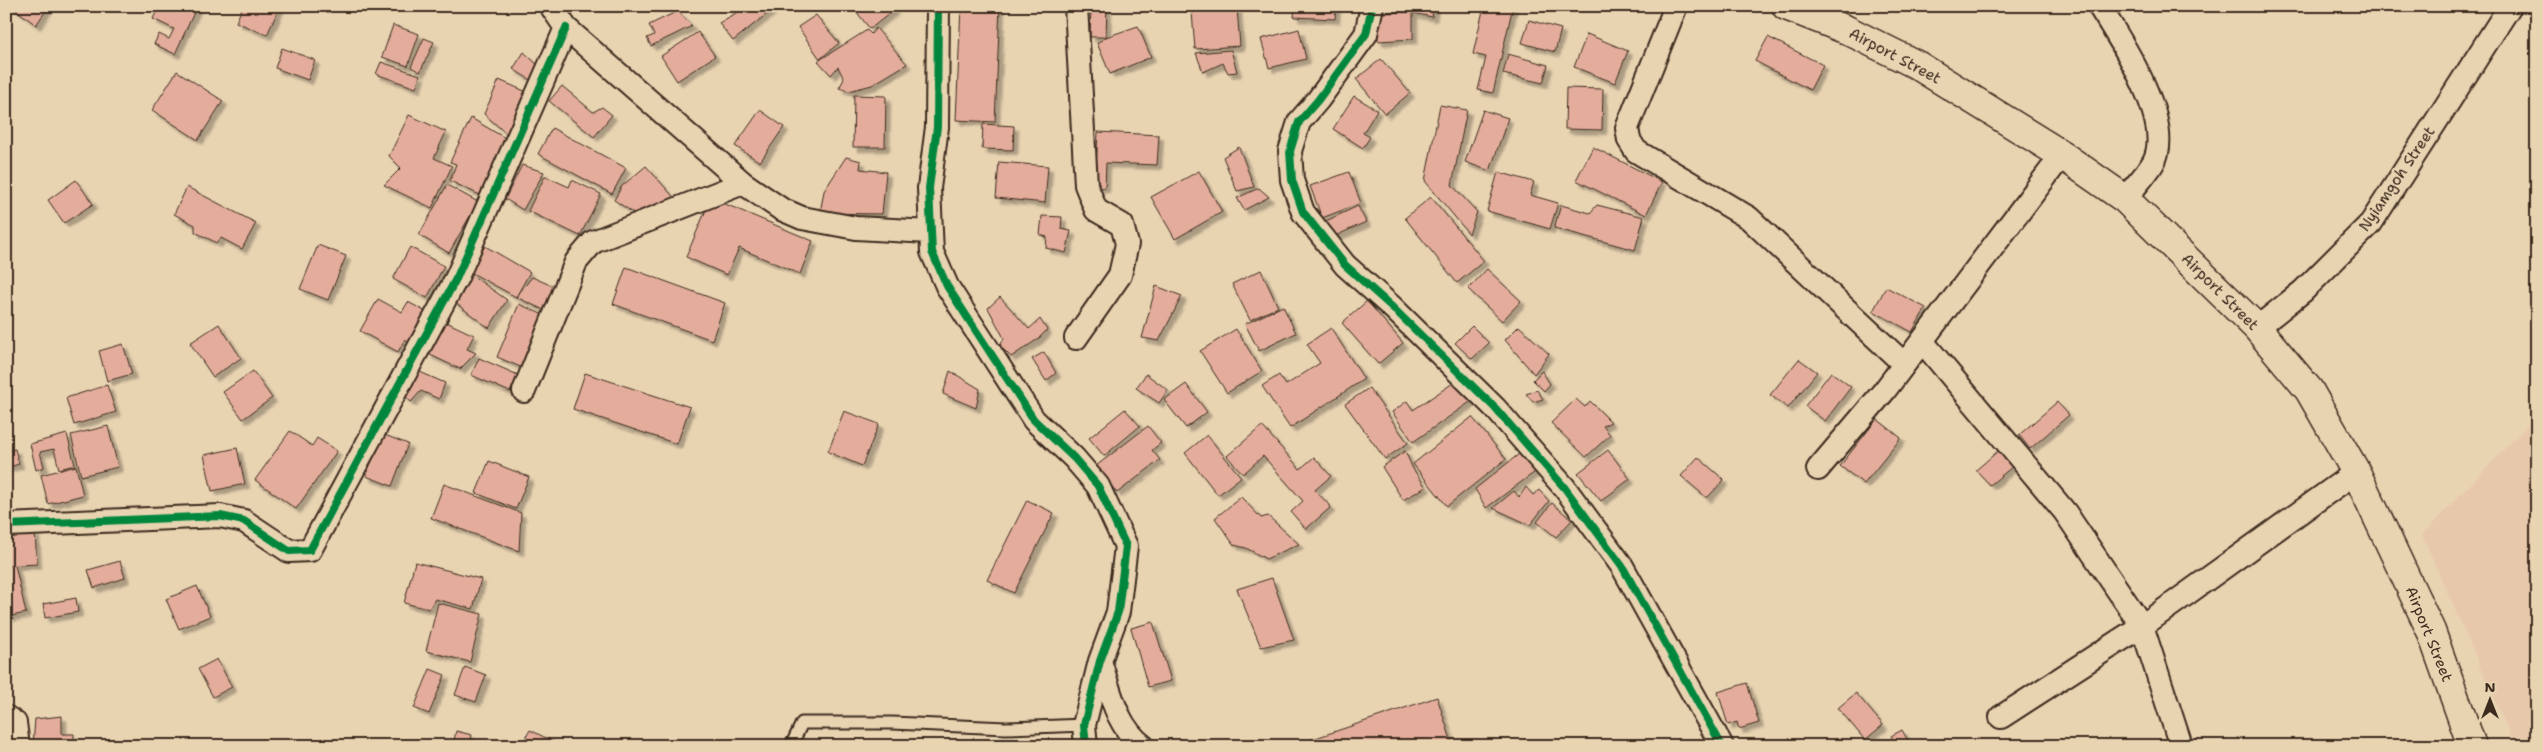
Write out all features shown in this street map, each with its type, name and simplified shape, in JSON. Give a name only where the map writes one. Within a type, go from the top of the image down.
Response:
[{"type":"highway","name":"Airport Street","points":[[1786,6],[1847,30],[1917,64],[2062,155],[2125,198],[2257,328],[2309,390],[2356,472],[2431,631],[2472,746]]},
{"type":"street","points":[[551,6],[566,28],[743,183],[781,209],[802,218],[856,228],[930,232]]},
{"type":"street","points":[[938,6],[937,127],[929,188],[932,252],[947,286],[1034,420],[1074,458],[1098,486],[1126,546],[1118,612],[1100,661],[1085,735]]},
{"type":"street","points":[[1076,6],[1086,185],[1096,210],[1122,225],[1127,244],[1120,275],[1076,338]]},
{"type":"street","points":[[1372,6],[1366,34],[1318,100],[1299,122],[1290,151],[1292,180],[1303,212],[1345,265],[1393,308],[1494,408],[1564,487],[1622,566],[1722,746]]},
{"type":"street","points":[[1676,6],[1627,128],[1629,140],[1636,151],[1749,218],[1904,364]]},
{"type":"street","points":[[2099,6],[2120,38],[2155,109],[2158,139],[2154,162],[2125,198]]},
{"type":"street","name":"Nyiamgoh Street","points":[[2257,328],[2303,291],[2371,223],[2510,6]]},
{"type":"street","points":[[6,525],[220,516],[244,521],[289,551],[310,550],[457,277],[566,28]]},
{"type":"street","points":[[1818,469],[1922,341],[2062,155]]},
{"type":"street","points":[[524,391],[576,262],[589,246],[594,242],[743,183]]},
{"type":"street","points":[[1922,341],[2064,512],[2142,626],[2181,746]]},
{"type":"street","points":[[2001,717],[2142,626],[2356,472]]},
{"type":"street","points":[[1100,661],[1117,714],[1133,738],[1144,746]]},
{"type":"street","points":[[6,717],[15,723],[18,746]]},
{"type":"lane","points":[[791,746],[802,723],[892,723],[1006,728],[1085,735]]},
{"type":"shaded area","points":[[2537,415],[2537,746],[2515,746],[2422,535]]},
{"type":"building","points":[[11,6],[49,6],[36,25]]},
{"type":"building","points":[[159,6],[197,6],[175,54],[154,44],[159,34],[169,39],[174,29],[153,19]]},
{"type":"building","points":[[243,6],[280,6],[267,35],[236,22]]},
{"type":"building","points":[[748,6],[772,6],[773,9],[733,41],[719,23]]},
{"type":"building","points":[[852,6],[891,6],[894,10],[870,29]]},
{"type":"building","points":[[961,6],[1000,6],[995,122],[956,120]]},
{"type":"building","points":[[1091,6],[1107,6],[1106,37],[1090,37]]},
{"type":"building","points":[[1295,6],[1336,6],[1335,19],[1294,17]]},
{"type":"building","points":[[1379,6],[1434,6],[1432,17]]},
{"type":"building","points":[[1484,6],[1513,6],[1493,93],[1478,90],[1486,57],[1473,54]]},
{"type":"building","points":[[1237,8],[1240,46],[1195,49],[1192,12]]},
{"type":"building","points":[[678,11],[692,26],[651,46],[647,38],[654,35],[649,25]]},
{"type":"building","points":[[1413,12],[1413,39],[1378,41],[1377,13]]},
{"type":"building","points":[[816,15],[839,43],[820,59],[798,27]]},
{"type":"building","points":[[1529,20],[1561,29],[1555,52],[1522,43]]},
{"type":"building","points":[[393,25],[419,34],[408,66],[382,57]]},
{"type":"building","points":[[1138,26],[1151,57],[1110,74],[1097,43],[1106,37]]},
{"type":"building","points":[[876,28],[907,64],[872,85],[849,91],[839,88],[844,79],[838,67],[831,75],[818,61],[867,30],[871,34]]},
{"type":"building","points":[[1299,29],[1306,59],[1269,68],[1261,39]]},
{"type":"building","points":[[698,32],[715,56],[677,81],[661,56]]},
{"type":"building","points":[[1587,34],[1628,51],[1615,83],[1574,67]]},
{"type":"building","points":[[1768,37],[1823,65],[1810,90],[1755,61]]},
{"type":"building","points":[[424,38],[434,42],[420,72],[411,67]]},
{"type":"building","points":[[282,48],[315,60],[308,80],[275,68]]},
{"type":"building","points":[[1231,50],[1237,72],[1228,73],[1223,63],[1203,72],[1196,53]]},
{"type":"building","points":[[524,52],[544,71],[537,84],[513,69]]},
{"type":"building","points":[[1508,54],[1548,65],[1543,83],[1503,74]]},
{"type":"building","points":[[1381,59],[1410,93],[1385,114],[1356,79]]},
{"type":"building","points":[[381,62],[420,75],[416,88],[376,74]]},
{"type":"building","points":[[177,71],[223,101],[198,140],[152,110]]},
{"type":"building","points":[[499,80],[527,92],[508,135],[484,114]]},
{"type":"building","points":[[562,86],[593,112],[602,107],[612,115],[594,137],[549,101]]},
{"type":"building","points":[[1566,88],[1603,89],[1602,130],[1565,129]]},
{"type":"building","points":[[854,95],[886,96],[885,147],[853,147]]},
{"type":"building","points":[[1354,96],[1377,110],[1363,133],[1370,137],[1363,148],[1333,129]]},
{"type":"building","points":[[1440,105],[1467,110],[1452,185],[1477,212],[1469,234],[1425,181]]},
{"type":"building","points":[[760,110],[784,127],[760,162],[735,146]]},
{"type":"building","points":[[1483,110],[1508,118],[1490,171],[1465,162]]},
{"type":"building","points":[[409,115],[446,132],[434,158],[452,166],[432,208],[384,185],[401,168],[389,156]]},
{"type":"building","points":[[471,118],[505,138],[482,196],[450,181],[456,164],[450,162]]},
{"type":"building","points":[[983,124],[1014,126],[1013,150],[982,149]]},
{"type":"building","points":[[552,128],[626,168],[612,194],[538,154]]},
{"type":"building","points":[[1098,132],[1159,135],[1157,165],[1106,163],[1105,188],[1095,187]]},
{"type":"building","points":[[1239,147],[1254,187],[1237,191],[1223,157]]},
{"type":"building","points":[[1593,147],[1662,182],[1646,215],[1576,180]]},
{"type":"building","points":[[846,157],[861,161],[860,169],[886,172],[882,214],[820,213],[824,191]]},
{"type":"building","points":[[999,162],[1048,166],[1045,203],[996,198]]},
{"type":"building","points":[[522,165],[544,172],[523,210],[505,199]]},
{"type":"building","points":[[646,166],[679,203],[641,218],[614,200],[622,186]]},
{"type":"building","points":[[1199,171],[1222,212],[1175,239],[1151,197]]},
{"type":"building","points":[[1349,172],[1361,203],[1322,218],[1310,186]]},
{"type":"building","points":[[1498,172],[1534,182],[1530,195],[1558,203],[1550,229],[1487,211]]},
{"type":"building","points":[[545,176],[569,187],[572,180],[601,194],[580,236],[528,211]]},
{"type":"building","points":[[76,180],[93,204],[64,223],[48,200]]},
{"type":"building","points":[[447,185],[478,202],[449,253],[419,235]]},
{"type":"building","points":[[187,187],[256,223],[242,249],[221,238],[217,243],[195,232],[195,225],[174,214]]},
{"type":"building","points":[[1259,188],[1269,197],[1244,210],[1237,198]]},
{"type":"building","points":[[1431,197],[1484,261],[1457,283],[1405,218]]},
{"type":"building","points":[[711,198],[813,241],[800,274],[739,248],[727,275],[686,257]]},
{"type":"building","points":[[1561,205],[1590,213],[1597,205],[1644,217],[1635,250],[1554,228]]},
{"type":"building","points":[[1358,206],[1366,222],[1333,237],[1326,221]]},
{"type":"building","points":[[1042,216],[1062,217],[1061,229],[1071,231],[1066,253],[1046,248],[1047,237],[1040,235]]},
{"type":"building","points":[[318,245],[346,256],[328,300],[300,289]]},
{"type":"building","points":[[485,246],[530,272],[516,297],[470,272]]},
{"type":"building","points":[[410,247],[444,266],[427,298],[393,279]]},
{"type":"building","points":[[626,267],[725,303],[712,340],[613,304]]},
{"type":"building","points":[[1487,269],[1521,301],[1502,321],[1468,289]]},
{"type":"building","points":[[1261,270],[1278,307],[1250,320],[1232,284]]},
{"type":"building","points":[[470,274],[507,300],[489,328],[454,302]]},
{"type":"building","points":[[532,277],[557,288],[546,311],[516,297]]},
{"type":"building","points":[[1156,286],[1182,296],[1159,341],[1142,338]]},
{"type":"building","points":[[1886,287],[1926,308],[1912,332],[1873,311]]},
{"type":"building","points":[[1000,297],[1029,329],[1040,319],[1047,330],[1038,339],[1011,357],[1000,346],[1004,338],[988,308]]},
{"type":"building","points":[[378,299],[402,312],[408,302],[430,314],[413,344],[405,339],[398,352],[360,331]]},
{"type":"building","points":[[1367,301],[1403,343],[1378,364],[1342,323]]},
{"type":"building","points":[[519,304],[548,317],[525,369],[497,357]]},
{"type":"building","points":[[1283,306],[1296,333],[1259,351],[1245,324]]},
{"type":"building","points":[[444,321],[474,335],[467,349],[476,353],[460,369],[428,354]]},
{"type":"building","points":[[219,324],[241,358],[213,377],[190,343]]},
{"type":"building","points":[[1472,326],[1489,343],[1472,359],[1455,343]]},
{"type":"building","points":[[1519,326],[1549,354],[1534,374],[1505,340]]},
{"type":"building","points":[[1331,328],[1364,379],[1290,428],[1262,386],[1279,375],[1286,385],[1320,363],[1307,344]]},
{"type":"building","points":[[1236,329],[1262,371],[1227,393],[1200,351]]},
{"type":"building","points":[[123,344],[132,374],[107,381],[99,351]]},
{"type":"building","points":[[1044,352],[1056,373],[1046,381],[1032,359]]},
{"type":"building","points":[[479,358],[518,375],[510,392],[471,375]]},
{"type":"building","points":[[1799,359],[1817,372],[1788,408],[1770,395]]},
{"type":"building","points":[[413,369],[445,383],[439,399],[421,391],[411,402],[403,394]]},
{"type":"building","points":[[253,371],[272,398],[243,419],[223,392]]},
{"type":"building","points":[[950,371],[980,389],[976,408],[943,394]]},
{"type":"building","points":[[1542,371],[1550,384],[1544,391],[1533,380]]},
{"type":"building","points":[[1831,372],[1851,387],[1825,421],[1805,406]]},
{"type":"building","points":[[585,373],[690,407],[677,444],[573,409]]},
{"type":"building","points":[[1146,374],[1168,390],[1159,403],[1136,388]]},
{"type":"building","points":[[1459,379],[1473,400],[1413,442],[1392,412],[1407,401],[1413,410]]},
{"type":"building","points":[[1186,384],[1207,412],[1186,428],[1164,400]]},
{"type":"building","points":[[107,385],[116,412],[74,425],[66,398]]},
{"type":"building","points":[[1369,388],[1408,443],[1385,459],[1345,404]]},
{"type":"building","points":[[1537,390],[1543,399],[1533,402],[1526,394]]},
{"type":"building","points":[[1576,399],[1585,407],[1590,401],[1611,422],[1603,426],[1610,435],[1586,457],[1551,423]]},
{"type":"building","points":[[2057,402],[2069,415],[2030,449],[2019,435]]},
{"type":"building","points":[[1125,409],[1140,426],[1104,456],[1089,438]]},
{"type":"building","points":[[844,411],[879,424],[862,466],[828,452]]},
{"type":"building","points":[[1472,417],[1506,459],[1447,506],[1413,464]]},
{"type":"building","points":[[1877,419],[1901,438],[1864,484],[1840,466]]},
{"type":"building","points":[[108,426],[118,467],[81,476],[71,435]]},
{"type":"building","points":[[1148,426],[1161,443],[1152,450],[1160,460],[1117,493],[1096,466]]},
{"type":"building","points":[[1262,426],[1300,469],[1314,457],[1331,476],[1315,490],[1331,507],[1306,529],[1291,512],[1303,501],[1263,456],[1243,474],[1227,456]]},
{"type":"building","points":[[290,431],[312,446],[317,438],[337,451],[296,509],[255,480]]},
{"type":"building","points":[[67,434],[75,465],[59,469],[54,449],[40,452],[44,467],[36,470],[30,444]]},
{"type":"building","points":[[382,434],[408,444],[392,486],[366,476]]},
{"type":"building","points":[[1207,435],[1241,477],[1218,495],[1185,453]]},
{"type":"building","points":[[237,448],[245,484],[212,491],[204,455]]},
{"type":"building","points":[[15,449],[19,464],[6,468],[6,451]]},
{"type":"building","points":[[1608,450],[1630,479],[1601,501],[1578,473]]},
{"type":"building","points":[[1405,451],[1413,469],[1426,487],[1403,500],[1382,467]]},
{"type":"building","points":[[1998,451],[2012,467],[1990,485],[1976,470]]},
{"type":"building","points":[[1519,454],[1535,472],[1486,508],[1475,489]]},
{"type":"building","points":[[1698,457],[1724,480],[1707,498],[1681,476]]},
{"type":"building","points":[[489,461],[529,477],[516,509],[476,493]]},
{"type":"building","points":[[76,466],[83,495],[48,504],[41,475]]},
{"type":"building","points":[[444,484],[521,513],[519,551],[431,518]]},
{"type":"building","points":[[1526,487],[1533,495],[1539,490],[1549,501],[1530,525],[1493,508],[1514,491],[1519,497]]},
{"type":"building","points":[[1241,497],[1261,518],[1268,516],[1299,544],[1266,559],[1246,548],[1234,545],[1215,518]]},
{"type":"building","points":[[1027,500],[1054,513],[1014,593],[987,580]]},
{"type":"building","points":[[1552,503],[1572,520],[1556,537],[1537,522]]},
{"type":"building","points":[[35,533],[37,564],[6,566],[6,535]]},
{"type":"building","points":[[120,561],[125,578],[94,588],[88,570]]},
{"type":"building","points":[[415,562],[481,579],[473,609],[435,599],[429,609],[404,603]]},
{"type":"building","points":[[15,565],[26,613],[6,617],[6,567]]},
{"type":"building","points":[[1272,578],[1294,640],[1261,647],[1237,589]]},
{"type":"building","points":[[197,586],[210,616],[179,629],[166,599]]},
{"type":"building","points":[[76,598],[78,612],[45,618],[43,604]]},
{"type":"building","points":[[438,603],[482,614],[470,662],[426,651]]},
{"type":"building","points":[[1153,622],[1171,681],[1148,687],[1131,628]]},
{"type":"building","points":[[217,659],[232,687],[213,697],[198,669]]},
{"type":"building","points":[[465,667],[486,675],[476,702],[455,695]]},
{"type":"building","points":[[430,669],[445,675],[429,714],[414,708]]},
{"type":"building","points":[[1747,683],[1759,723],[1739,729],[1737,722],[1728,725],[1718,692]]},
{"type":"building","points":[[1856,693],[1883,725],[1865,740],[1838,708]]},
{"type":"building","points":[[1437,697],[1453,746],[1292,746]]},
{"type":"building","points":[[62,716],[62,734],[74,734],[74,746],[33,746],[35,719]]},
{"type":"building","points":[[530,730],[556,743],[554,746],[521,746]]},
{"type":"building","points":[[1902,730],[1911,746],[1897,746],[1891,736]]},
{"type":"building","points":[[456,731],[472,735],[470,746],[453,746]]},
{"type":"cycle path","points":[[938,6],[937,127],[929,188],[932,252],[947,286],[1034,420],[1074,458],[1098,486],[1126,546],[1118,612],[1100,661],[1084,725],[1086,746]]},
{"type":"cycle path","points":[[1372,6],[1366,34],[1318,100],[1299,122],[1290,151],[1292,180],[1303,212],[1345,265],[1393,308],[1495,408],[1564,487],[1622,566],[1722,746]]},
{"type":"cycle path","points":[[6,525],[220,516],[244,521],[289,551],[310,550],[457,277],[566,28]]}]
